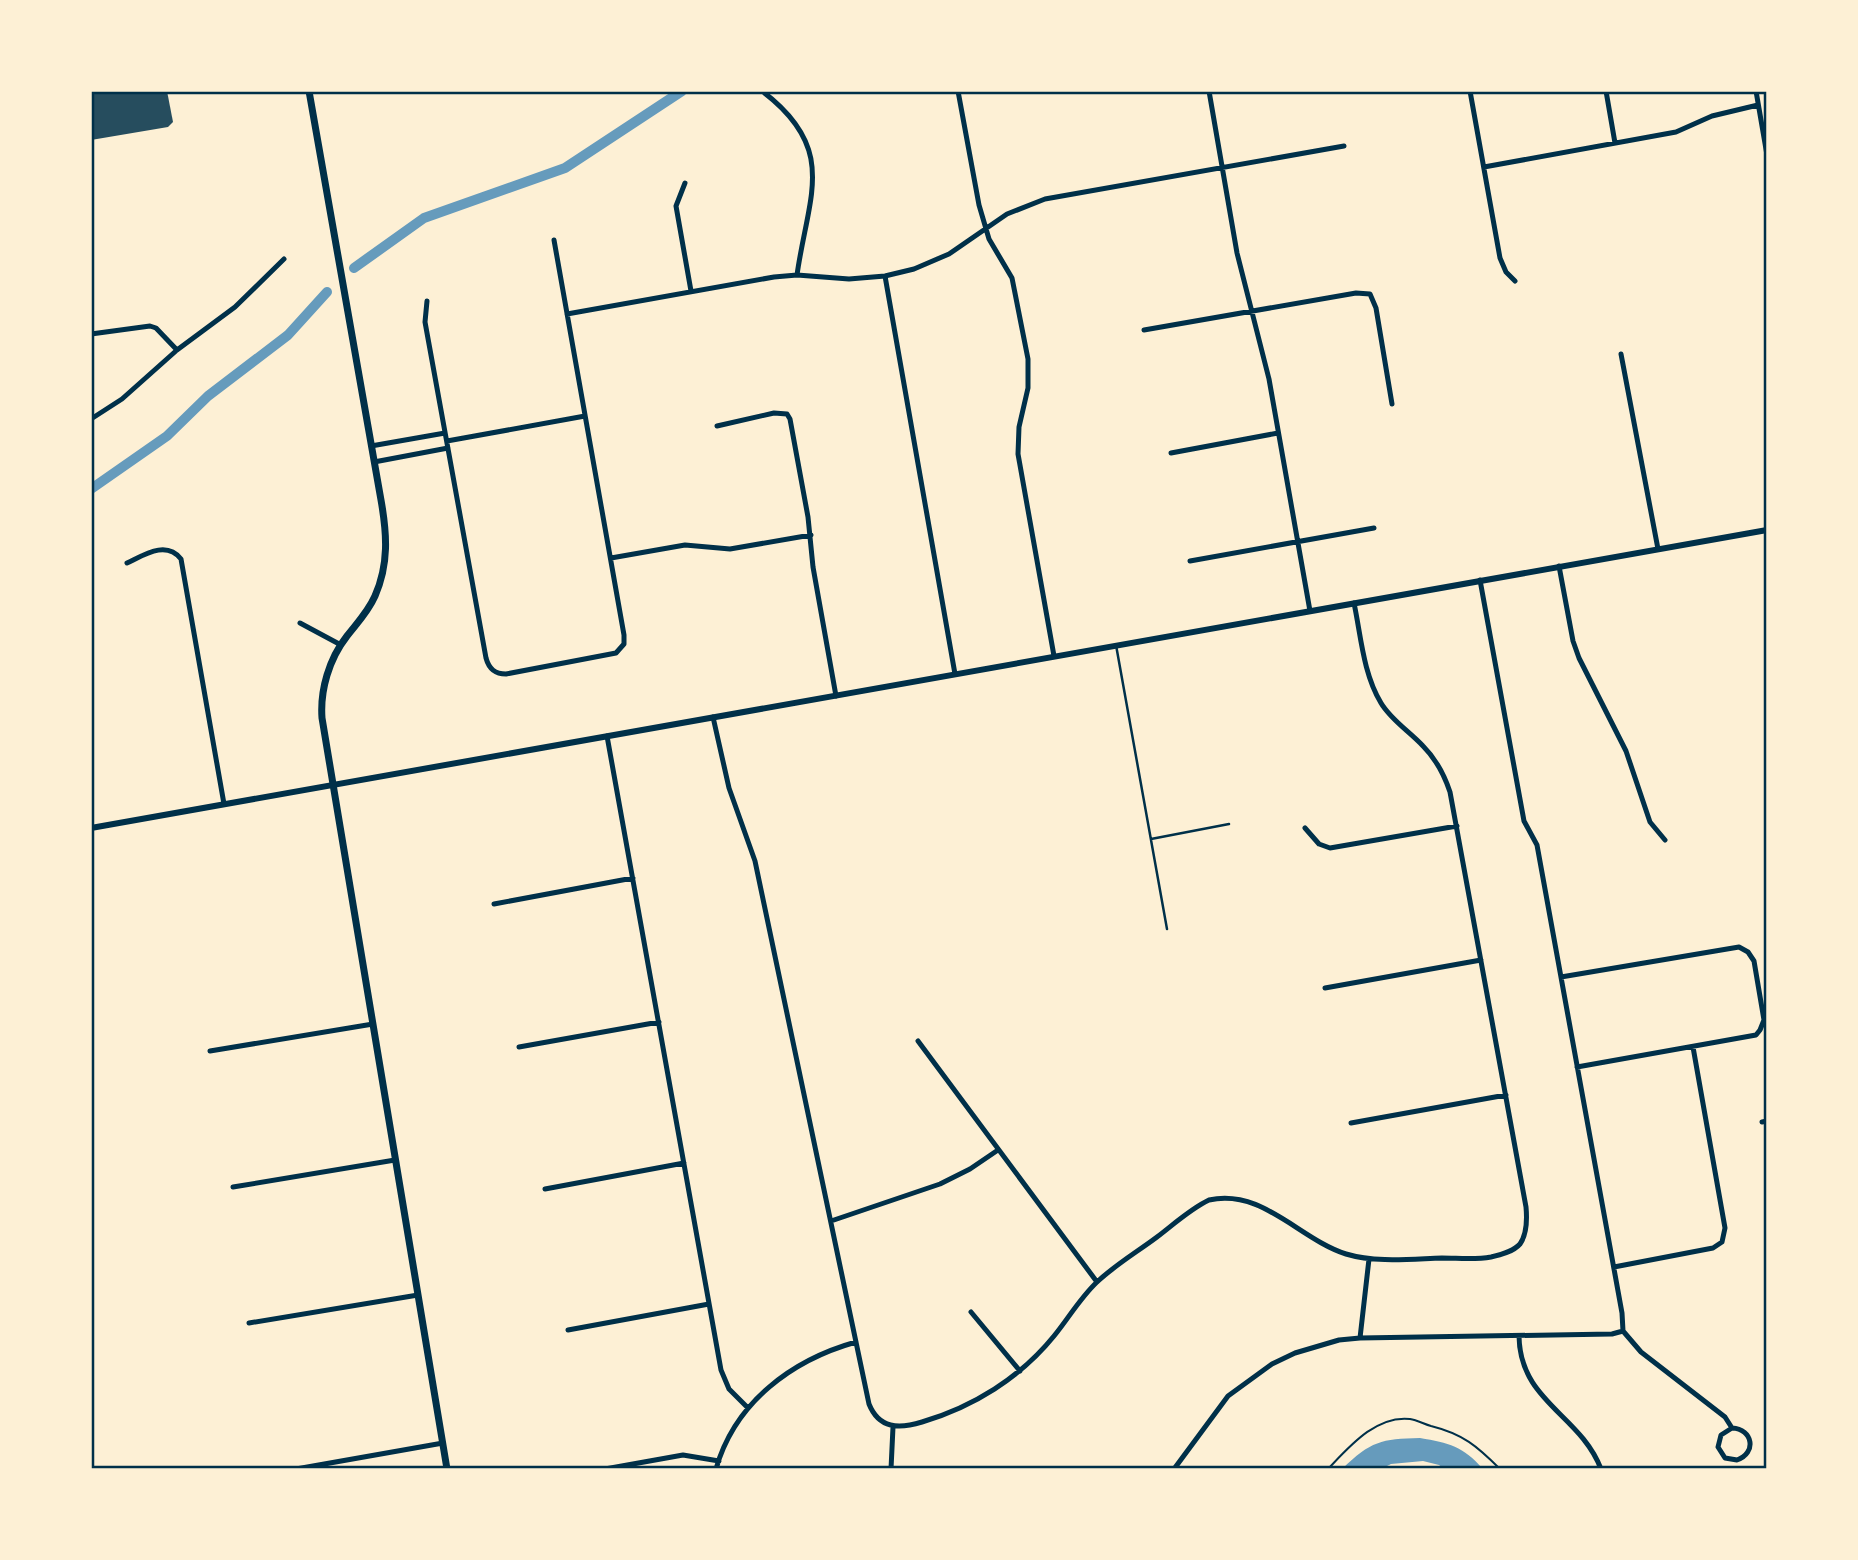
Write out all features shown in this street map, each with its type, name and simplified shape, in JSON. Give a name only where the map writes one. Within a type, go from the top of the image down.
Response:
[{"type":"main road","points":[[309,91],[386,532],[384,567],[378,589],[369,608],[341,645],[330,668],[322,700],[323,727],[447,1469]]},
{"type":"street","points":[[762,91],[784,107],[792,117],[811,157],[813,186],[797,275]]},
{"type":"street","points":[[958,91],[985,228],[1012,278],[1028,359],[1028,388],[1019,427],[1018,454],[1054,656]]},
{"type":"street","points":[[1209,91],[1237,253],[1262,349],[1310,611]]},
{"type":"street","points":[[1470,91],[1500,258],[1506,272],[1515,281]]},
{"type":"street","points":[[1606,91],[1615,143]]},
{"type":"street","points":[[1756,91],[1767,155]]},
{"type":"street","points":[[1484,167],[1676,132],[1712,116],[1758,105]]},
{"type":"street","points":[[567,314],[797,275],[849,279],[885,276],[932,263],[1007,215],[1045,199],[1344,146]]},
{"type":"street","points":[[685,183],[677,206],[691,291]]},
{"type":"street","points":[[427,301],[425,322],[486,659],[490,668],[506,674],[612,655],[622,648],[625,635],[554,240]]},
{"type":"street","points":[[91,419],[122,399],[177,350],[235,307],[284,260]]},
{"type":"street","points":[[885,276],[955,674]]},
{"type":"street","points":[[1144,330],[1356,293],[1370,294],[1376,308],[1392,404]]},
{"type":"street","points":[[91,334],[150,326],[156,328],[177,350]]},
{"type":"street","points":[[1621,354],[1658,549]]},
{"type":"street","points":[[717,426],[764,415],[787,414],[792,425],[836,696]]},
{"type":"street","points":[[374,461],[585,416]]},
{"type":"street","points":[[371,446],[445,433]]},
{"type":"street","points":[[1171,453],[1278,433]]},
{"type":"street","points":[[1190,561],[1374,528]]},
{"type":"street","points":[[91,828],[1767,530]]},
{"type":"street","points":[[611,558],[685,545],[730,549],[811,534]]},
{"type":"street","points":[[127,563],[162,549],[173,551],[181,559],[224,804]]},
{"type":"street","points":[[1559,566],[1573,641],[1579,658],[1626,751],[1650,822],[1665,840]]},
{"type":"street","points":[[1480,580],[1524,821],[1537,845],[1614,1267],[1623,1331],[1649,1359],[1725,1417],[1732,1428],[1744,1431],[1751,1441],[1748,1454],[1737,1460],[1725,1458],[1718,1447],[1721,1435],[1732,1428]]},
{"type":"street","points":[[713,717],[729,788],[755,862],[872,1412],[892,1427],[920,1423],[963,1407],[1020,1371],[1052,1339],[1097,1282],[1199,1206],[1215,1199],[1255,1204],[1318,1243],[1369,1259],[1489,1258],[1511,1250],[1520,1243],[1526,1226],[1527,1207],[1451,792],[1440,767],[1423,746],[1388,713],[1375,690],[1366,664],[1354,603]]},
{"type":"street","points":[[300,623],[341,645]]},
{"type":"street","points":[[607,736],[724,1380],[736,1398],[748,1408]]},
{"type":"street","points":[[1305,828],[1319,844],[1330,848],[1457,826]]},
{"type":"street","points":[[494,904],[633,878]]},
{"type":"street","points":[[1561,977],[1739,947],[1745,949],[1754,961],[1763,1016],[1760,1030],[1749,1037],[1577,1067]]},
{"type":"street","points":[[1325,988],[1481,960]]},
{"type":"street","points":[[519,1047],[659,1022]]},
{"type":"street","points":[[210,1051],[373,1024]]},
{"type":"street","points":[[918,1041],[1097,1282]]},
{"type":"street","points":[[1614,1267],[1713,1248],[1724,1239],[1725,1228],[1693,1047]]},
{"type":"street","points":[[1351,1123],[1506,1095]]},
{"type":"street","points":[[831,1221],[940,1184],[970,1169],[998,1150]]},
{"type":"street","points":[[233,1187],[396,1160]]},
{"type":"street","points":[[545,1189],[684,1163]]},
{"type":"street","points":[[1360,1338],[1369,1259]]},
{"type":"street","points":[[249,1323],[418,1295]]},
{"type":"street","points":[[568,1330],[709,1304]]},
{"type":"street","points":[[971,1312],[1020,1371]]},
{"type":"street","points":[[1174,1469],[1228,1396],[1255,1374],[1295,1353],[1339,1340],[1360,1338],[1612,1334],[1623,1331]]},
{"type":"street","points":[[1519,1336],[1521,1358],[1532,1384],[1569,1424],[1601,1469]]},
{"type":"street","points":[[716,1469],[737,1424],[764,1391],[796,1366],[828,1350],[856,1342]]},
{"type":"street","points":[[891,1469],[892,1427]]},
{"type":"street","points":[[296,1469],[443,1443]]},
{"type":"street","points":[[605,1469],[682,1455],[719,1461]]},
{"type":"lane","points":[[1116,645],[1167,929]]},
{"type":"lane","points":[[1151,839],[1229,824]]},
{"type":"path","points":[[1328,1469],[1354,1441],[1369,1431],[1396,1420],[1410,1419],[1464,1437],[1500,1469]]},
{"type":"water","points":[[1420,1438],[1455,1447],[1469,1455],[1483,1469],[1444,1469],[1423,1461],[1391,1464],[1381,1469],[1342,1469],[1361,1452],[1377,1443]]},
{"type":"building","points":[[91,91],[167,91],[173,122],[168,127],[91,140]]},
{"type":"waterway","points":[[354,268],[424,218],[565,168],[682,91]]},
{"type":"waterway","points":[[91,489],[167,436],[208,396],[288,335],[327,292]]}]
